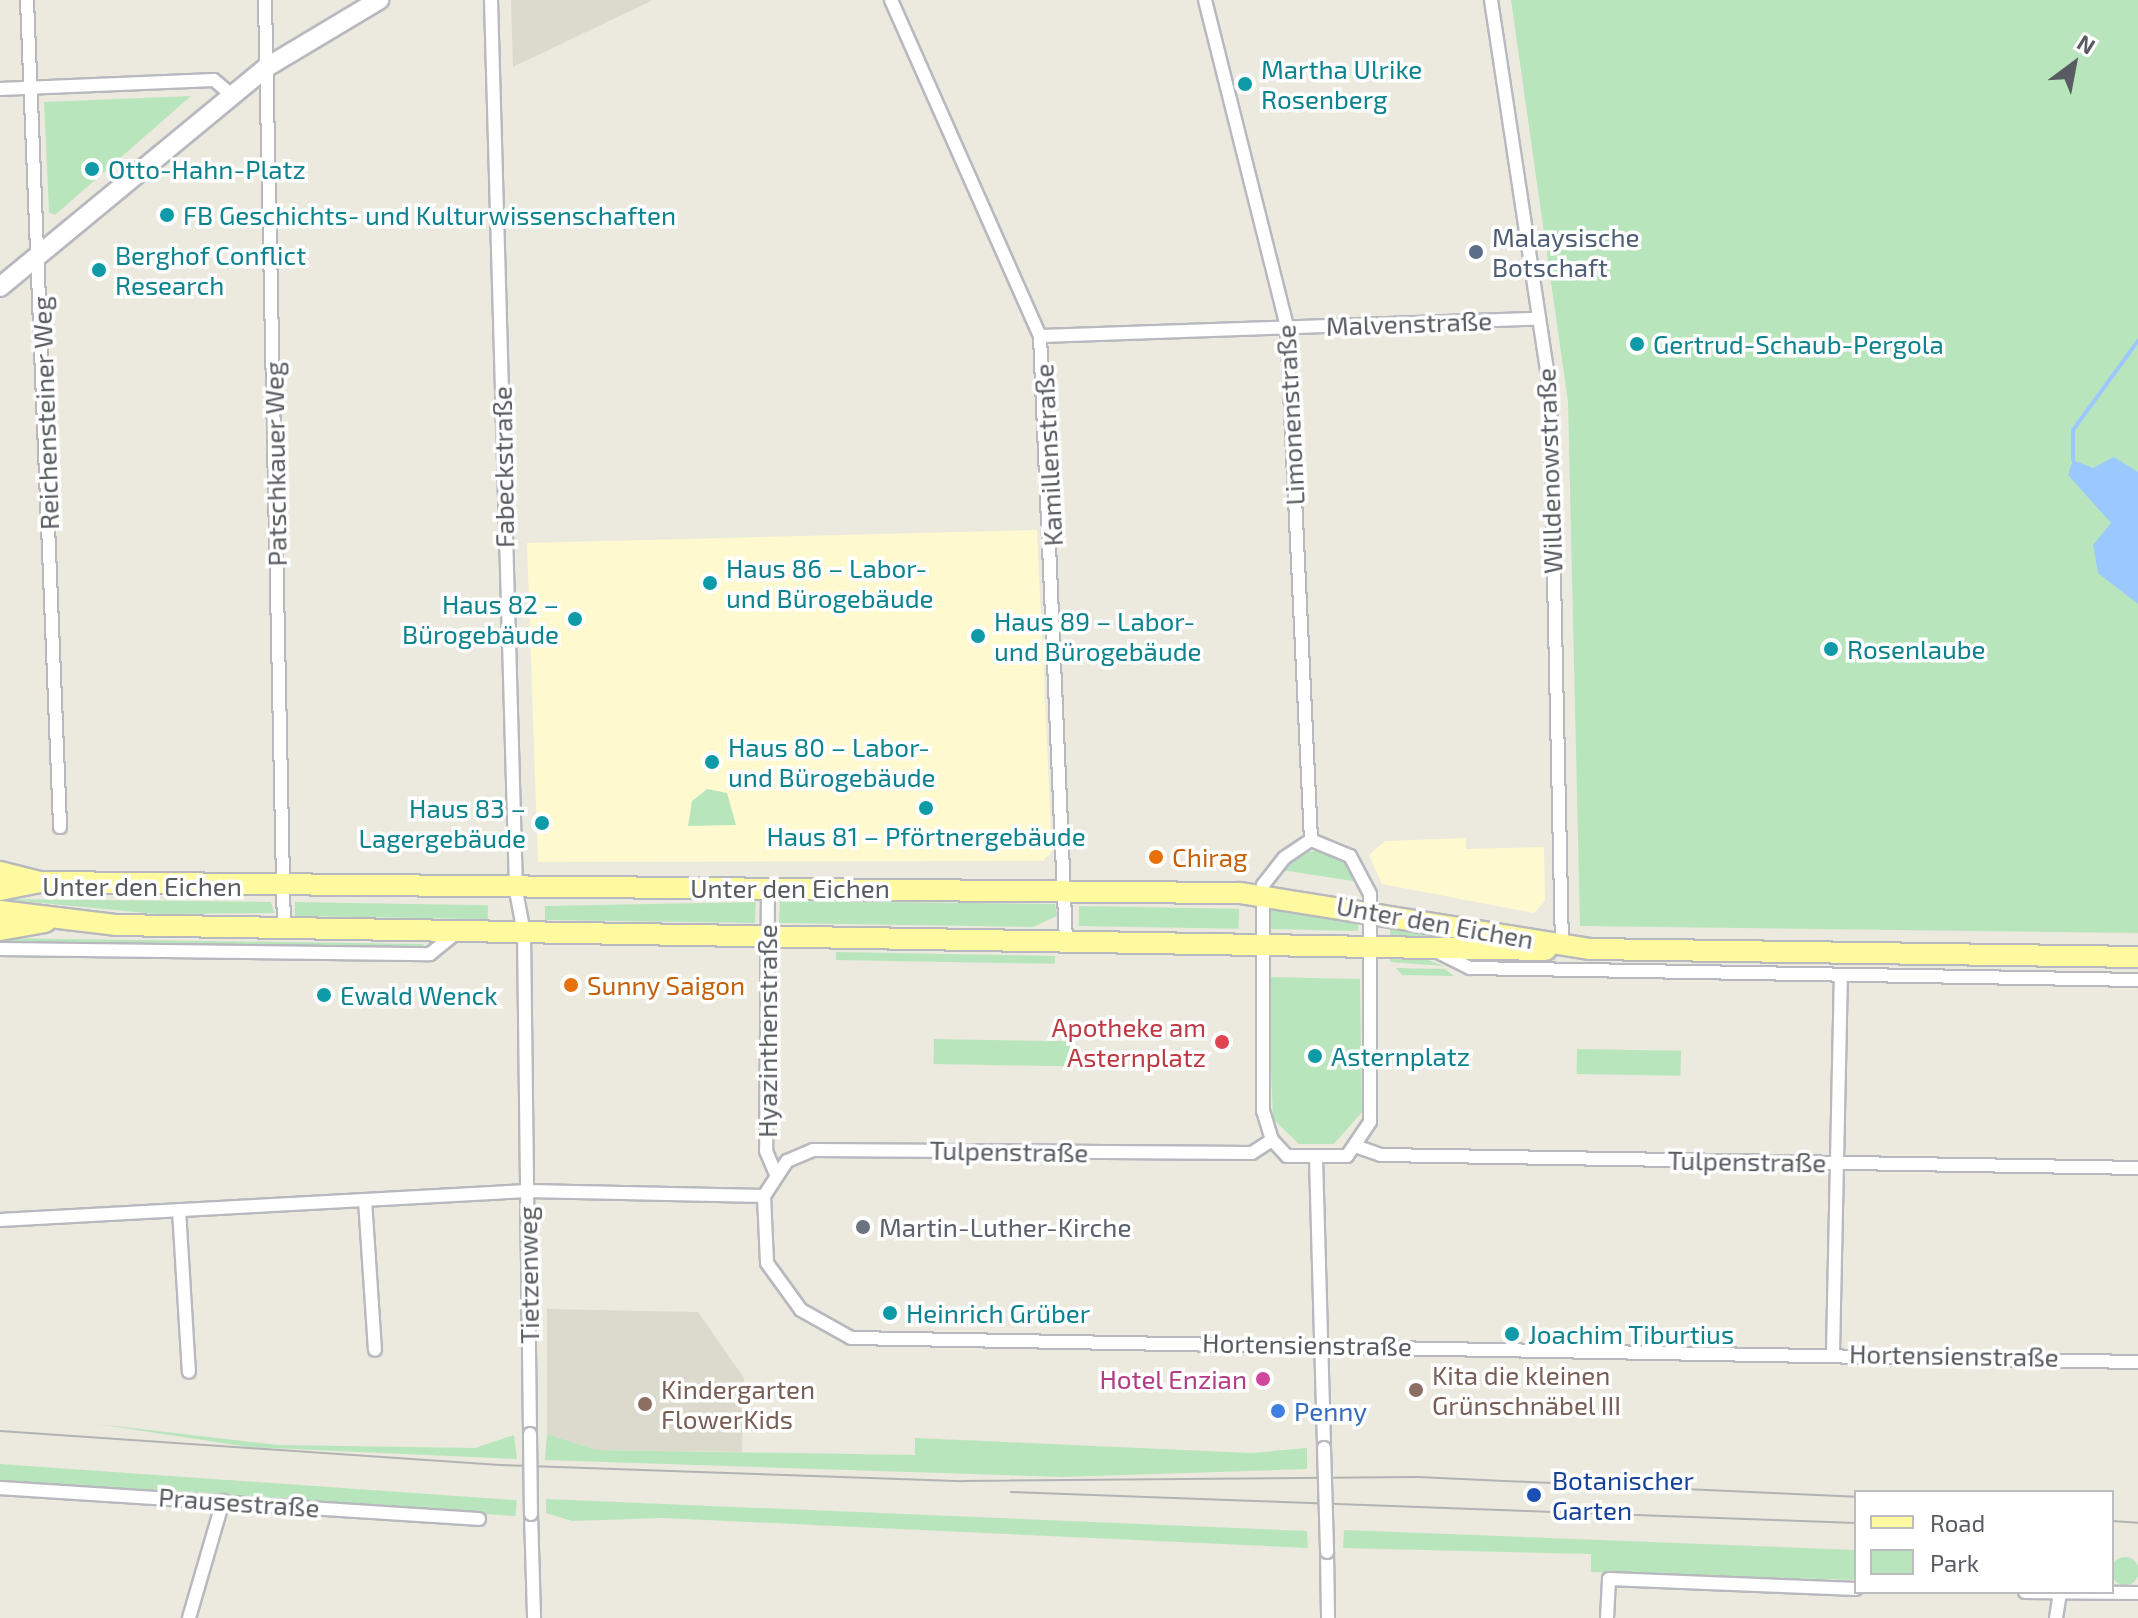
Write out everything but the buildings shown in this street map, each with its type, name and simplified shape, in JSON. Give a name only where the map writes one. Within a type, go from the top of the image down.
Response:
[{"type":"main road","points":[[0,287],[267,67],[379,0]]},
{"type":"main road","points":[[0,872],[40,882]]},
{"type":"main road","name":"Unter den Eichen","points":[[0,890],[40,882],[516,891],[768,887],[1262,895],[1370,910],[1569,947]]},
{"type":"main road","name":"Unter den Eichen","points":[[0,911],[45,922],[284,929],[2138,957]]},
{"type":"main road","points":[[0,930],[45,922]]},
{"type":"street","name":"Reichensteiner Weg","points":[[27,0],[60,827]]},
{"type":"street","name":"Patschkauer Weg","points":[[265,0],[284,929]]},
{"type":"street","name":"Fabeckstraße","points":[[491,0],[516,891],[524,933]]},
{"type":"street","name":"Kamillenstraße","points":[[891,0],[1040,336],[1066,941]]},
{"type":"street","name":"Limonenstraße","points":[[1205,0],[1287,327],[1311,840]]},
{"type":"street","name":"Willdenowstraße","points":[[1491,0],[1550,392],[1569,947]]},
{"type":"street","points":[[0,89],[214,80],[232,95]]},
{"type":"street","name":"Malvenstraße","points":[[1040,336],[1539,319]]},
{"type":"street","points":[[1311,840],[1355,861],[1369,887],[1370,910],[1370,1122],[1358,1147],[1316,1158],[1287,1156],[1272,1140],[1263,1111],[1260,944],[1262,895],[1270,872],[1311,840]]},
{"type":"street","name":"Hyazinthenstraße","points":[[768,887],[766,1151],[776,1174]]},
{"type":"street","points":[[0,949],[430,954],[457,932]]},
{"type":"street","name":"Tietzenweg","points":[[524,933],[534,1618]]},
{"type":"street","name":"Unter den Eichen","points":[[1431,948],[1470,968],[2138,980]]},
{"type":"street","points":[[1833,1352],[1841,976]]},
{"type":"street","name":"Tulpenstraße","points":[[764,1196],[776,1174],[813,1150],[1252,1153],[1272,1140]]},
{"type":"street","name":"Tulpenstraße","points":[[1358,1147],[1381,1155],[2138,1168]]},
{"type":"street","points":[[1316,1158],[1328,1618]]},
{"type":"street","points":[[0,1220],[527,1191],[764,1196]]},
{"type":"street","name":"Hortensienstraße","points":[[764,1196],[764,1245],[774,1278],[820,1326],[851,1338],[1833,1352],[2138,1362]]},
{"type":"street","points":[[365,1200],[375,1350]]},
{"type":"street","points":[[179,1210],[189,1372]]},
{"type":"street","name":"Prausestraße","points":[[0,1488],[479,1519]]},
{"type":"street","points":[[189,1618],[223,1501]]},
{"type":"street","points":[[1607,1618],[1609,1579],[1854,1589]]},
{"type":"street","points":[[2114,1593],[2138,1593]]},
{"type":"street","points":[[2056,1618],[2060,1594]]},
{"type":"shaded area","points":[[511,0],[653,0],[513,67]]},
{"type":"shaded area","points":[[1037,530],[1052,851],[1043,861],[538,862],[527,543]]},
{"type":"shaded area","points":[[1466,838],[1466,849],[1544,847],[1545,901],[1534,913],[1382,884],[1369,855],[1385,841]]},
{"type":"shaded area","name":"Kindergarten FlowerKids","points":[[547,1309],[698,1312],[744,1378],[742,1452],[597,1450],[547,1434]]},
{"type":"green space","points":[[1511,0],[2138,0],[2138,933],[1580,926],[1568,402]]},
{"type":"green space","points":[[191,96],[55,215],[49,212],[44,102]]},
{"type":"green space","points":[[707,789],[727,793],[736,825],[688,826],[692,801]]},
{"type":"green space","points":[[1323,850],[1347,862],[1360,882],[1281,870],[1300,853]]},
{"type":"green space","points":[[0,899],[271,902],[274,913],[156,914]]},
{"type":"green space","points":[[780,901],[1055,904],[1057,916],[1033,927],[779,923]]},
{"type":"green space","points":[[295,902],[488,905],[488,919],[295,916]]},
{"type":"green space","points":[[756,902],[755,923],[545,920],[545,906]]},
{"type":"green space","points":[[1079,906],[1239,909],[1239,929],[1079,926]]},
{"type":"green space","points":[[1271,910],[1358,921],[1358,931],[1271,929]]},
{"type":"green space","points":[[1390,927],[1437,933],[1436,939],[1390,938]]},
{"type":"green space","points":[[0,938],[423,944],[425,947],[0,943]]},
{"type":"green space","points":[[836,952],[1055,956],[1055,964],[836,960]]},
{"type":"green space","points":[[1390,959],[1428,960],[1444,966],[1390,962]]},
{"type":"green space","points":[[1396,968],[1445,969],[1454,976],[1402,975]]},
{"type":"green space","points":[[1267,977],[1360,979],[1362,1112],[1334,1144],[1299,1144],[1273,1119]]},
{"type":"green space","points":[[934,1039],[1070,1041],[1070,1066],[934,1064]]},
{"type":"green space","points":[[1577,1049],[1681,1051],[1681,1076],[1577,1074]]},
{"type":"green space","points":[[97,1424],[278,1445],[475,1448],[514,1435],[517,1459],[249,1447]]},
{"type":"green space","points":[[547,1434],[597,1450],[915,1455],[915,1438],[1252,1453],[1307,1448],[1307,1469],[1062,1477],[545,1460]]},
{"type":"green space","points":[[0,1464],[517,1500],[516,1516],[0,1480]]},
{"type":"green space","points":[[546,1499],[1307,1531],[1308,1548],[663,1518],[572,1521],[546,1513]]},
{"type":"green space","points":[[1344,1530],[1854,1550],[1854,1580],[1591,1572],[1591,1554],[1343,1548]]},
{"type":"green space","points":[[2130,1558],[2138,1566],[2135,1581],[2125,1585],[2115,1581],[2115,1561]]},
{"type":"water","points":[[2114,457],[2138,472],[2138,604],[2098,573],[2093,545],[2111,523],[2068,475],[2073,460],[2093,468]]},
{"type":"waterway","points":[[2073,460],[2073,430],[2138,341]]},
{"type":"tram line","points":[[0,1431],[500,1465],[963,1481],[1418,1477],[1854,1497]]},
{"type":"tram line","points":[[1011,1492],[1854,1523]]},
{"type":"tram line","points":[[2114,1521],[2138,1523]]},
{"type":"place","name":"Martha Ulrike Rosenberg","points":[[1245,84]]},
{"type":"place","name":"Otto-Hahn-Platz","points":[[92,169]]},
{"type":"place","name":"FB Geschichts- und Kulturwissenschaften","points":[[167,215]]},
{"type":"place","name":"Malaysische Botschaft","points":[[1476,252]]},
{"type":"place","name":"Berghof Conflict Research","points":[[99,270]]},
{"type":"place","name":"Gertrud-Schaub-Pergola","points":[[1637,344]]},
{"type":"place","name":"Haus 86 – Labor- und Bürogebäude","points":[[710,583]]},
{"type":"place","name":"Haus 82 – Bürogebäude","points":[[575,619]]},
{"type":"place","name":"Haus 89 – Labor- und Bürogebäude","points":[[978,636]]},
{"type":"place","name":"Rosenlaube","points":[[1831,649]]},
{"type":"place","name":"Haus 80 – Labor- und Bürogebäude","points":[[712,762]]},
{"type":"place","name":"Haus 81 – Pförtnergebäude","points":[[926,808]]},
{"type":"place","name":"Haus 83 – Lagergebäude","points":[[542,823]]},
{"type":"place","name":"Chirag","points":[[1156,857]]},
{"type":"place","name":"Sunny Saigon","points":[[571,985]]},
{"type":"place","name":"Ewald Wenck","points":[[324,995]]},
{"type":"place","name":"Apotheke am Asternplatz","points":[[1222,1042]]},
{"type":"place","name":"Asternplatz","points":[[1315,1056]]},
{"type":"place","name":"Martin-Luther-Kirche","points":[[863,1227]]},
{"type":"place","name":"Heinrich Grüber","points":[[890,1313]]},
{"type":"place","name":"Joachim Tiburtius","points":[[1512,1334]]},
{"type":"place","name":"Hotel Enzian","points":[[1263,1379]]},
{"type":"place","name":"Kita die kleinen Grünschnäbel III","points":[[1416,1390]]},
{"type":"place","name":"Kindergarten FlowerKids","points":[[645,1404]]},
{"type":"place","name":"Penny","points":[[1278,1411]]},
{"type":"place","name":"Botanischer Garten","points":[[1534,1495]]}]
